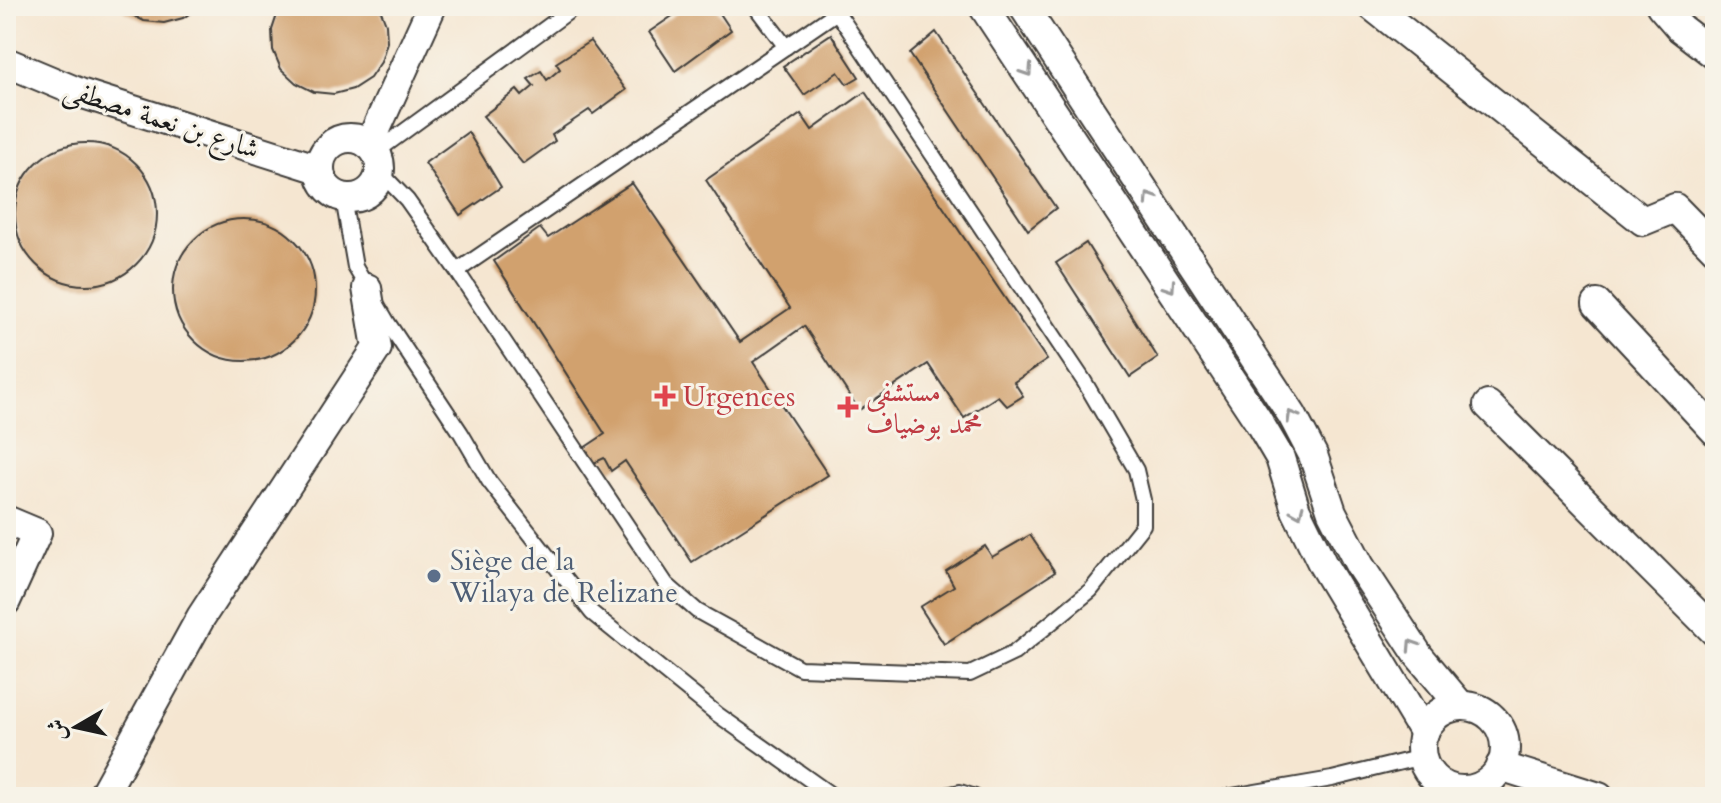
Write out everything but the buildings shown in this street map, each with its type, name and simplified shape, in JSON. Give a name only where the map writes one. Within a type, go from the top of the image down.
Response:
[{"type":"street","points":[[375,156],[351,137],[332,143],[325,150],[319,169],[326,188],[343,198],[353,198],[371,190],[375,156],[432,6]]},
{"type":"street","points":[[983,6],[1280,458],[1296,510],[1423,745],[1435,779],[1458,790],[1483,785],[1500,766],[1505,752],[1498,725],[1488,714],[1461,706],[1438,714],[1423,745]]},
{"type":"street","points":[[1023,6],[1292,415],[1313,455],[1332,512],[1360,566],[1419,656],[1461,706]]},
{"type":"street","points":[[1372,6],[1643,221],[1675,208],[1715,249]]},
{"type":"street","points":[[1661,6],[1680,28],[1715,55]]},
{"type":"street","name":"شارع بن نعمة مصطفى","points":[[6,62],[80,93],[319,169]]},
{"type":"street","points":[[102,797],[201,617],[377,348],[367,288]]},
{"type":"street","points":[[1597,304],[1715,431]]},
{"type":"street","points":[[1488,405],[1715,632]]},
{"type":"street","points":[[6,520],[37,533],[6,601]]},
{"type":"street","points":[[1500,766],[1599,797]]},
{"type":"lane","points":[[457,271],[837,12],[1084,381],[1136,470],[1143,500],[1143,525],[1091,590],[1014,653],[970,674],[800,668],[697,611],[666,584],[457,271],[375,156],[576,6]]},
{"type":"lane","points":[[755,6],[786,47]]},
{"type":"lane","points":[[343,198],[355,267],[367,288],[489,481],[592,613],[717,714],[834,797]]},
{"type":"lane","points":[[1226,797],[1332,779],[1423,745]]},
{"type":"lane","points":[[937,797],[960,792],[975,797]]},
{"type":"place","name":"Urgences","points":[[665,396]]},
{"type":"place","name":"مستشفى محمد بوضياف","points":[[848,407]]},
{"type":"place","name":"Siège de la Wilaya de Relizane","points":[[434,576]]}]
